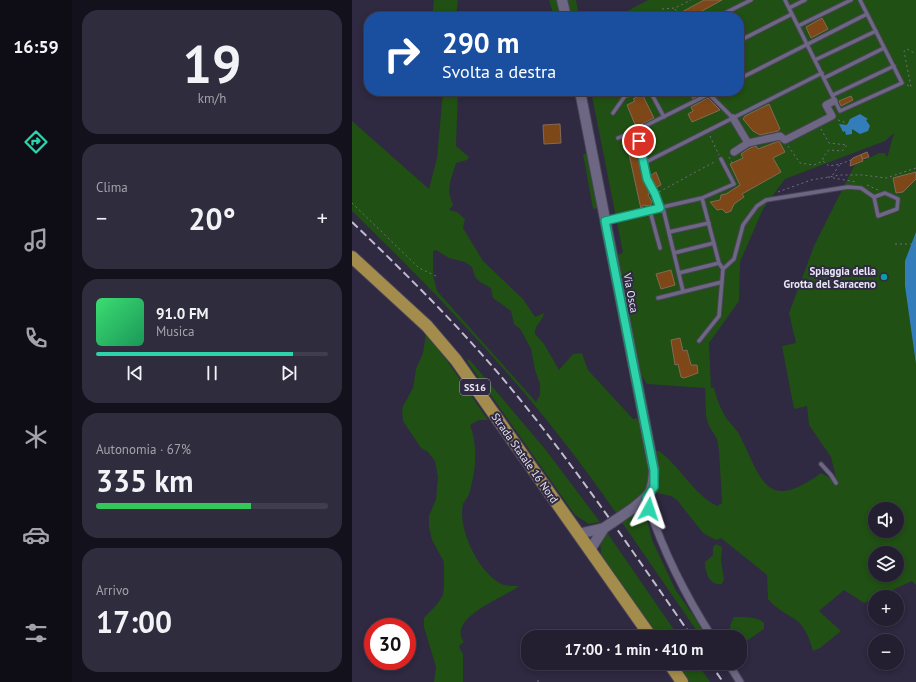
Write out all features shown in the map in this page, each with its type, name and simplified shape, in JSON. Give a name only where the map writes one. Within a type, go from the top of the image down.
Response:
[{"type":"main road","name":"Strada Statale 16 Nord","points":[[352,257],[427,326],[456,360],[646,630]]},
{"type":"main road","points":[[674,670],[682,682]]},
{"type":"street","points":[[562,0],[565,12]]},
{"type":"street","name":"Via Osca","points":[[581,96],[654,470],[654,487],[646,498],[604,528]]},
{"type":"street","points":[[734,152],[748,143],[780,136],[785,140],[832,116],[826,105],[834,98]]},
{"type":"street","points":[[733,118],[748,143]]},
{"type":"street","points":[[646,498],[656,531],[688,599],[708,630]]},
{"type":"street","points":[[578,534],[604,528]]},
{"type":"street","points":[[590,550],[604,528]]},
{"type":"street","points":[[732,670],[740,682]]},
{"type":"lane","points":[[727,12],[751,0]]},
{"type":"lane","points":[[785,0],[840,111],[902,83],[860,0]]},
{"type":"lane","points":[[789,8],[805,0]]},
{"type":"lane","points":[[798,26],[851,0]]},
{"type":"lane","points":[[744,38],[792,14]]},
{"type":"lane","points":[[744,76],[867,14]]},
{"type":"lane","points":[[816,60],[876,31]]},
{"type":"lane","points":[[824,78],[884,48]]},
{"type":"lane","points":[[834,98],[894,66]]},
{"type":"lane","points":[[644,163],[822,73]]},
{"type":"lane","points":[[613,113],[625,96]]},
{"type":"lane","points":[[653,96],[664,117]]},
{"type":"lane","points":[[618,138],[705,96]]},
{"type":"lane","points":[[711,96],[733,118]]},
{"type":"lane","points":[[637,130],[647,179],[661,208],[669,232],[683,291]]},
{"type":"lane","points":[[605,221],[702,198],[734,184],[721,159]]},
{"type":"lane","points":[[723,269],[734,259],[743,225],[757,206],[766,200],[848,187],[861,188],[874,197],[878,216],[897,208],[898,199],[885,193],[874,197]]},
{"type":"lane","points":[[699,341],[719,316],[723,269],[719,263],[702,198]]},
{"type":"lane","points":[[650,211],[660,248]]},
{"type":"lane","points":[[669,232],[709,223]]},
{"type":"lane","points":[[674,253],[714,243]]},
{"type":"lane","points":[[679,273],[719,263]]},
{"type":"lane","points":[[658,298],[722,282]]},
{"type":"lane","points":[[821,464],[836,483]]},
{"type":"path","points":[[662,9],[675,8],[691,0]]},
{"type":"path","points":[[675,8],[677,12]]},
{"type":"path","points":[[902,83],[911,87],[904,51],[907,50],[916,54]]},
{"type":"path","points":[[836,119],[844,122],[854,131]]},
{"type":"path","points":[[818,123],[829,143],[846,145],[842,151],[829,150],[823,157],[823,161]]},
{"type":"path","points":[[655,194],[721,159],[708,131]]},
{"type":"path","points":[[785,140],[800,163],[814,165],[823,161]]},
{"type":"path","points":[[732,163],[728,155],[734,152]]},
{"type":"path","points":[[823,161],[829,166],[851,160]]},
{"type":"path","points":[[832,176],[840,164]]},
{"type":"path","points":[[778,192],[811,180],[832,176],[863,175],[886,178],[916,168]]},
{"type":"path","points":[[352,203],[420,268],[436,276]]},
{"type":"path","points":[[895,244],[916,244]]},
{"type":"green space","points":[[434,0],[458,0],[457,12],[433,12]]},
{"type":"green space","points":[[549,0],[559,0],[561,12],[553,12]]},
{"type":"green space","points":[[566,0],[576,0],[578,12],[568,12]]},
{"type":"green space","points":[[648,0],[916,0],[916,585],[912,581],[892,590],[868,590],[868,601],[864,603],[844,590],[819,611],[841,631],[820,648],[813,651],[807,634],[802,626],[768,599],[767,575],[721,538],[716,540],[703,533],[677,500],[671,496],[657,493],[654,452],[659,451],[667,457],[701,495],[717,506],[722,503],[719,450],[717,439],[709,426],[706,416],[705,388],[647,384],[638,370],[615,255],[623,253],[592,96],[744,96],[744,12],[625,12]],"holes":[[[894,133],[887,158],[885,153],[879,153],[855,165],[853,168],[814,246],[789,313],[796,343],[782,346],[794,409],[807,406],[809,425],[831,457],[837,482],[821,473],[803,485],[788,490],[777,490],[768,486],[761,478],[738,433],[722,411],[714,388],[711,388],[709,343],[739,301],[740,262],[763,209],[785,179],[885,141]]]},
{"type":"green space","points":[[443,96],[458,96],[456,146],[469,157],[467,160],[456,163],[450,182],[449,193],[453,205],[449,210],[457,212],[465,219],[463,228],[483,261],[523,299],[535,317],[544,313],[536,328],[535,334],[544,344],[559,370],[573,354],[582,353],[588,370],[633,419],[639,418],[649,466],[649,476],[646,491],[632,504],[616,513],[556,432],[492,355],[388,246],[352,211],[352,121],[429,189],[437,158]],"holes":[[[436,250],[449,258],[465,262],[472,267],[475,277],[480,282],[491,288],[493,298],[511,311],[514,324],[521,330],[531,349],[535,370],[540,384],[540,395],[536,402],[437,291],[433,275],[433,251]]]},
{"type":"green space","points":[[583,154],[587,154],[598,208],[593,209]]},
{"type":"green space","points":[[426,334],[443,355],[488,420],[479,420],[470,425],[473,433],[475,458],[474,474],[470,491],[463,504],[462,514],[467,538],[479,562],[495,580],[504,585],[519,586],[480,609],[463,625],[461,633],[464,642],[459,647],[463,654],[463,682],[434,682],[436,667],[424,627],[424,618],[438,603],[443,595],[444,585],[444,562],[432,540],[429,527],[429,516],[436,499],[438,477],[435,461],[428,452],[421,448],[403,421],[402,408],[413,388],[416,369],[423,353]]},
{"type":"green space","points":[[469,359],[545,449],[600,522],[589,524],[575,515],[467,361]]},
{"type":"green space","points":[[644,506],[652,540],[675,589],[703,630],[696,630],[621,521]]},
{"type":"green space","points":[[606,531],[674,630],[652,630],[601,554],[600,540]]},
{"type":"green space","points":[[716,544],[722,547],[721,561],[724,579],[722,584],[711,581],[705,566],[705,562],[713,555],[713,547]]},
{"type":"green space","points":[[734,617],[750,617],[758,619],[764,623],[764,629],[747,640],[747,630],[730,630]]},
{"type":"green space","points":[[681,670],[702,670],[710,682],[689,682]]},
{"type":"water","points":[[860,114],[868,119],[866,120],[870,126],[868,131],[860,134],[852,129],[852,134],[846,135],[845,131],[843,132],[839,124],[847,125],[850,119]]},
{"type":"water","points":[[916,232],[916,364],[905,286],[905,261]]},
{"type":"building","points":[[704,0],[722,0],[700,12],[682,12]]},
{"type":"building","points":[[822,18],[828,29],[811,38],[806,27]]},
{"type":"building","points":[[638,96],[643,96],[654,118],[636,127],[627,105],[635,101],[633,99]]},
{"type":"building","points":[[851,96],[853,100],[841,106],[839,101]]},
{"type":"building","points":[[708,98],[720,110],[692,122],[688,114],[693,111],[691,107]]},
{"type":"building","points":[[769,104],[780,129],[778,131],[760,135],[753,131],[743,119],[745,116]]},
{"type":"building","points":[[560,124],[561,143],[544,144],[543,125]]},
{"type":"building","points":[[779,141],[785,152],[773,158],[781,172],[742,194],[744,197],[734,204],[731,211],[726,213],[722,209],[717,210],[710,202],[720,200],[721,195],[726,194],[740,185],[730,164],[743,158],[741,154],[750,148],[756,146],[758,149]]},
{"type":"building","points":[[636,143],[644,180],[650,191],[648,195],[652,202],[650,206],[643,205],[641,209],[627,145]]},
{"type":"building","points":[[867,152],[869,157],[863,159],[861,155],[863,161],[850,166],[853,158]]},
{"type":"building","points":[[656,172],[661,185],[655,188],[650,176]]},
{"type":"building","points":[[916,172],[916,179],[903,192],[896,193],[893,178]]},
{"type":"building","points":[[671,270],[675,285],[661,289],[656,274]]},
{"type":"building","points":[[680,338],[683,351],[687,350],[691,365],[697,365],[698,373],[684,378],[681,377],[678,364],[675,365],[671,340]]},
{"type":"railway","points":[[352,222],[413,281],[491,364],[580,478],[626,541],[687,630]]},
{"type":"railway","points":[[715,670],[723,682]]},
{"type":"place","name":"Spiaggia della Grotta del Saraceno","points":[[884,277]]},
{"type":"route","points":[[639,141],[647,179],[660,208],[605,221],[654,470],[654,487],[646,498],[649,509]]}]
